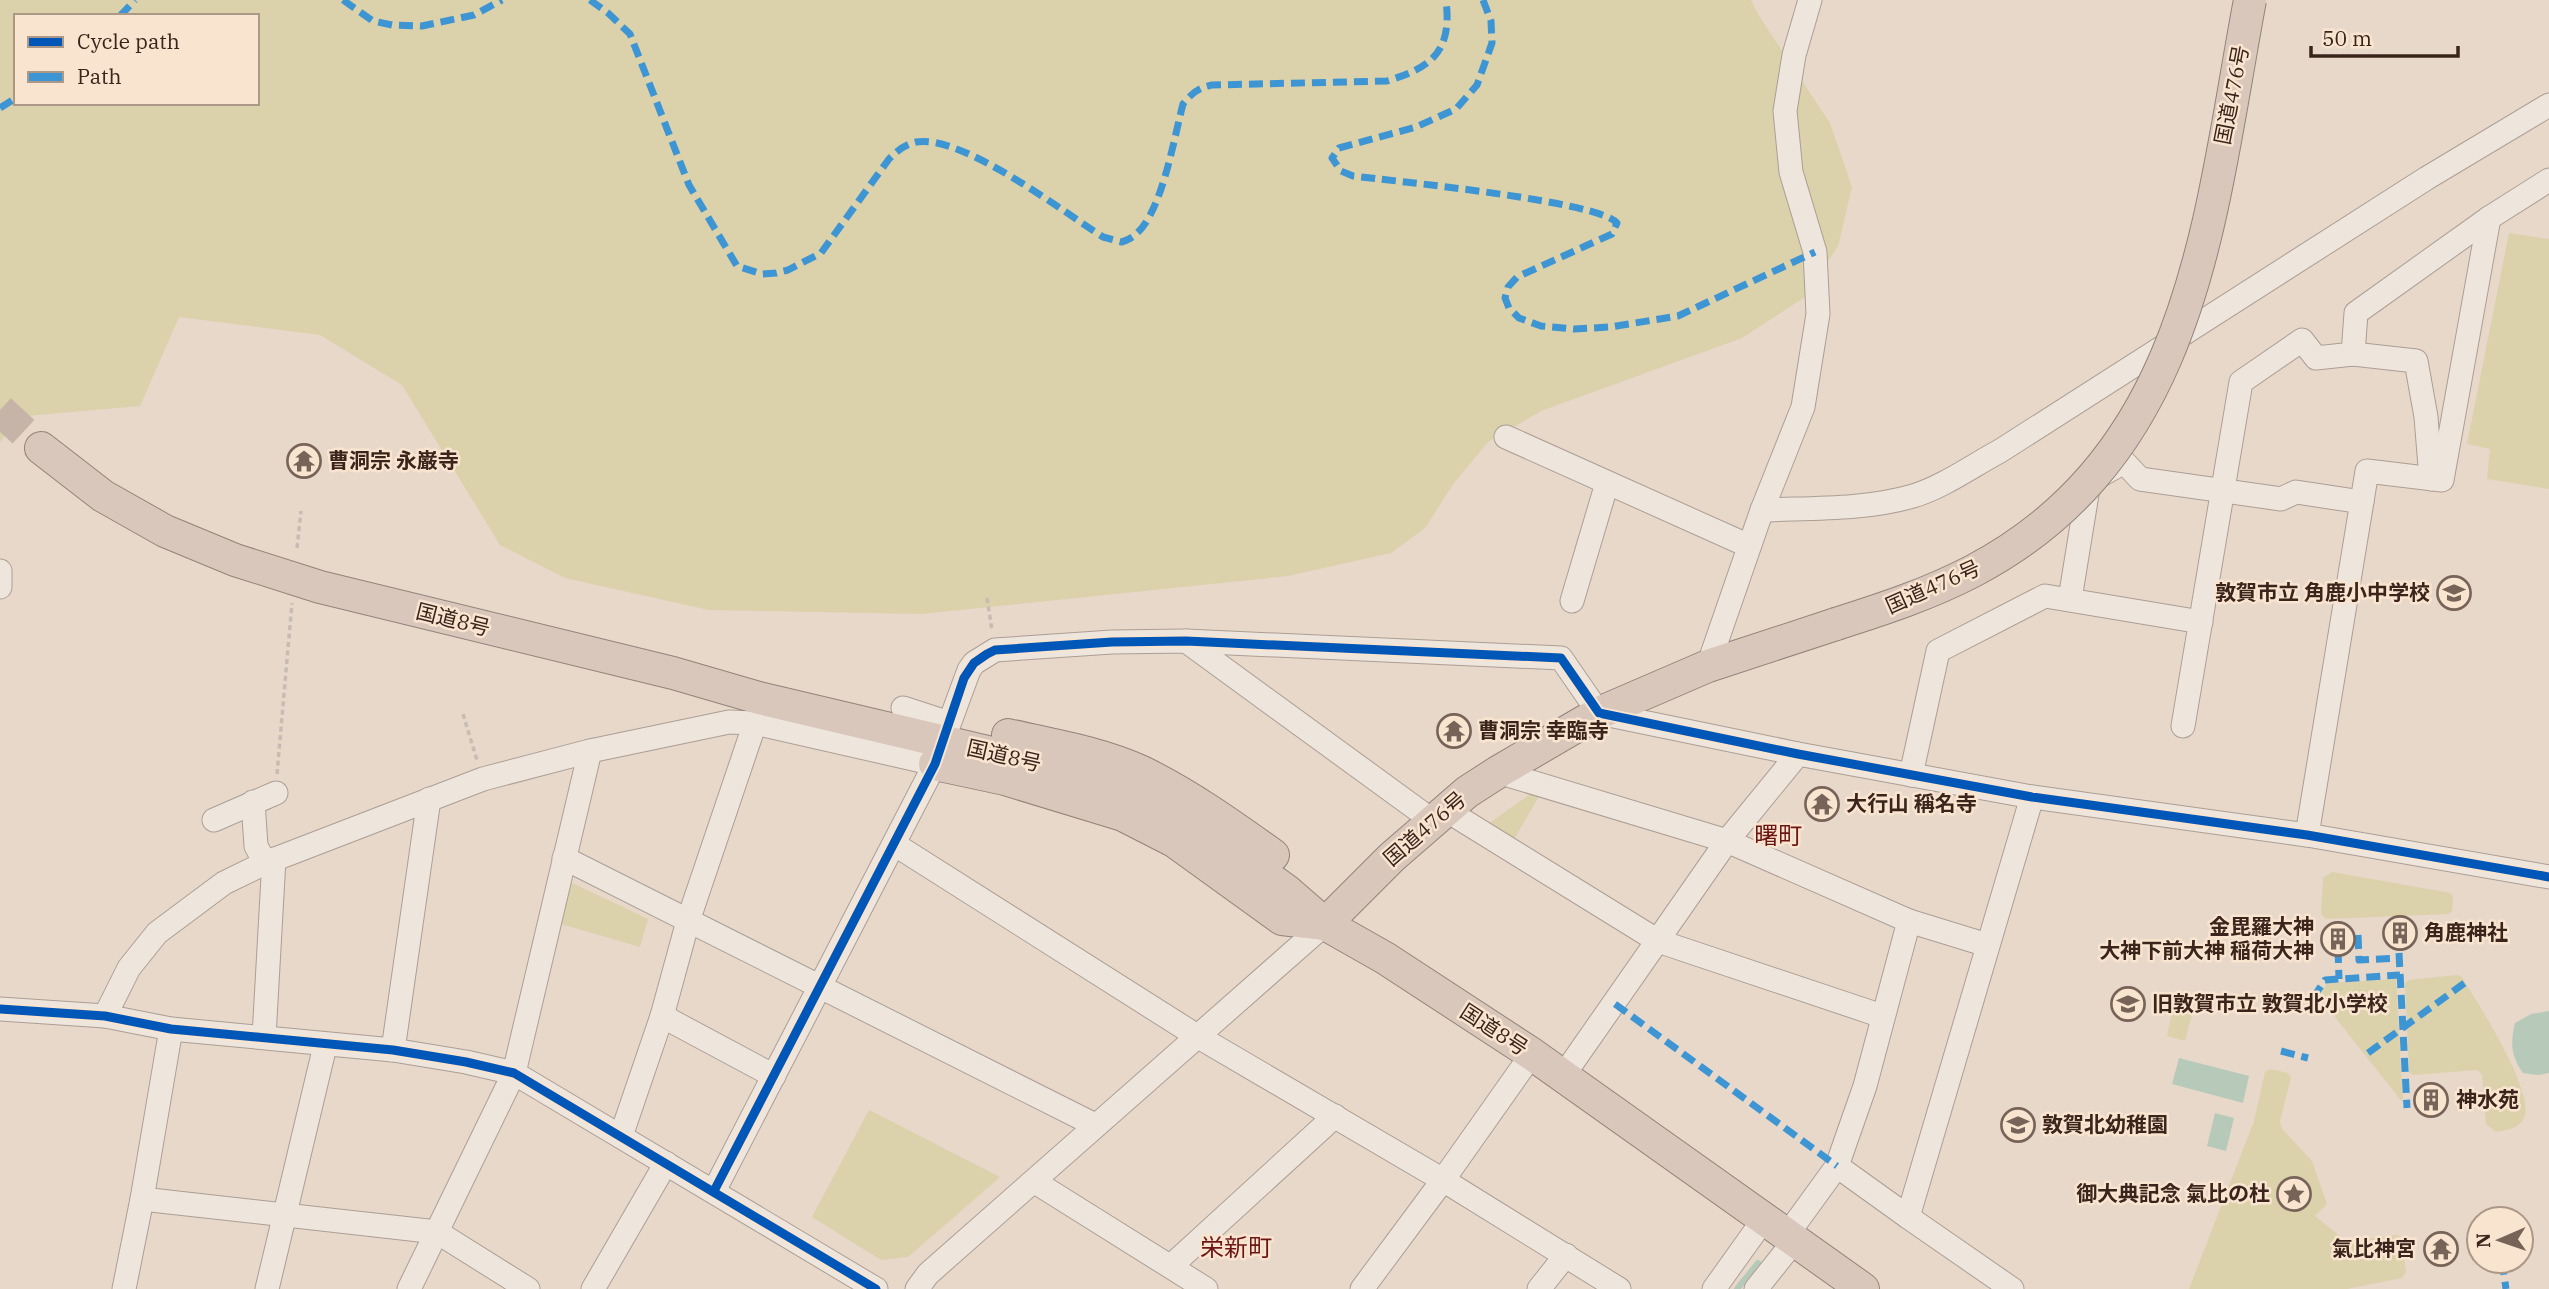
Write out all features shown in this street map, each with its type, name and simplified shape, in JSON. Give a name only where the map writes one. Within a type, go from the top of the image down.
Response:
[{"type":"highway","name":"国道476号","points":[[1325,924],[1392,857],[1467,792],[1599,713],[1708,666],[1933,590],[2010,549],[2046,522],[2080,490],[2132,426],[2152,391],[2185,313],[2207,226],[2250,0]]},
{"type":"highway","name":"国道8号","points":[[41,449],[103,496],[164,531],[235,560],[320,587],[673,673],[757,710],[1060,769],[1128,792],[1237,855],[1287,891],[1325,924],[1385,958],[1532,1054],[1863,1289]]},
{"type":"highway","points":[[937,758],[1096,804],[1124,815],[1174,841],[1282,919],[1325,924],[1312,889],[1294,869],[1204,806],[1140,771],[1074,749],[949,725]]},
{"type":"street","points":[[1708,666],[1762,510],[1803,407],[1818,314],[1815,252],[1791,172],[1785,111],[1794,55],[1810,0]]},
{"type":"street","points":[[1762,510],[1876,504],[1914,495],[1943,482],[2000,451],[2427,178],[2549,105]]},
{"type":"street","points":[[2353,354],[2356,313],[2489,218],[2549,180]]},
{"type":"street","points":[[2307,835],[2367,471],[2442,481],[2489,218]]},
{"type":"street","points":[[2183,726],[2241,382],[2302,340],[2316,358],[2353,354],[2416,361],[2426,417],[2431,479]]},
{"type":"street","points":[[1506,437],[1749,546]]},
{"type":"street","points":[[2070,600],[2089,482],[2124,462],[2140,479],[2281,499],[2296,492],[2362,502]]},
{"type":"street","points":[[1572,601],[1607,483]]},
{"type":"street","points":[[0,571],[0,587]]},
{"type":"street","points":[[1911,775],[1938,651],[2045,596],[2201,622]]},
{"type":"street","points":[[903,708],[949,725],[969,670],[974,663],[995,650],[1112,642],[1186,641],[1561,658],[1599,713],[1798,754],[2032,797],[2307,835],[2549,877]]},
{"type":"street","points":[[1186,641],[1440,815],[1658,941],[1882,1016]]},
{"type":"street","points":[[621,1136],[662,1016],[688,921],[757,710]]},
{"type":"street","points":[[105,1016],[129,968],[158,933],[224,883],[269,861],[483,779],[590,751],[729,722],[757,710],[937,758],[714,1191]]},
{"type":"street","points":[[409,1289],[514,1073],[590,751]]},
{"type":"street","points":[[1563,1076],[1727,841],[1798,754]]},
{"type":"street","points":[[1498,772],[1727,841],[1909,920],[1987,945]]},
{"type":"street","points":[[214,820],[276,793]]},
{"type":"street","points":[[1908,1217],[2032,797]]},
{"type":"street","points":[[393,1050],[429,799]]},
{"type":"street","points":[[253,802],[256,846],[269,861],[264,1037]]},
{"type":"street","points":[[894,844],[1197,1036],[1443,1180],[1619,1289]]},
{"type":"street","points":[[564,858],[1095,1125]]},
{"type":"street","points":[[1714,1289],[1782,1231],[1837,1166],[1865,1086],[1909,920]]},
{"type":"street","points":[[917,1289],[928,1274],[1325,924]]},
{"type":"street","points":[[0,1009],[105,1016],[171,1029],[264,1037],[325,1046],[393,1050],[514,1073],[876,1289]]},
{"type":"street","points":[[662,1016],[774,1076]]},
{"type":"street","points":[[124,1289],[171,1029]]},
{"type":"street","points":[[267,1289],[325,1046]]},
{"type":"street","points":[[1364,1288],[1532,1054]]},
{"type":"street","points":[[1171,1266],[1335,1116]]},
{"type":"street","points":[[593,1289],[666,1163]]},
{"type":"street","points":[[1837,1166],[2012,1289]]},
{"type":"street","points":[[1035,1182],[1206,1289]]},
{"type":"street","points":[[142,1199],[436,1232],[528,1289]]},
{"type":"street","points":[[1756,1289],[1782,1231]]},
{"type":"street","points":[[1539,1289],[1566,1255]]},
{"type":"path","points":[[297,548],[301,511]]},
{"type":"path","points":[[987,598],[995,650]]},
{"type":"path","points":[[276,793],[292,602]]},
{"type":"path","points":[[463,714],[483,779]]},
{"type":"shaded area","points":[[0,0],[1751,0],[1830,123],[1852,187],[1838,246],[1805,297],[1742,338],[1541,411],[1488,442],[1454,483],[1425,528],[1391,553],[1288,576],[922,614],[709,610],[565,578],[500,545],[402,385],[320,335],[179,317],[140,406],[16,417],[0,443]]},
{"type":"shaded area","points":[[2509,233],[2549,239],[2549,489],[2487,479],[2490,449],[2467,444]]},
{"type":"shaded area","points":[[1533,792],[1539,796],[1513,841],[1488,824]]},
{"type":"shaded area","points":[[2332,872],[2451,893],[2452,911],[2448,914],[2326,919],[2321,914],[2323,878]]},
{"type":"shaded area","points":[[570,882],[648,919],[640,947],[561,924]]},
{"type":"shaded area","points":[[2461,976],[2491,1025],[2521,1089],[2525,1106],[2524,1118],[2519,1125],[2512,1128],[2496,1132],[2486,1124],[2482,1074],[2477,1070],[2413,1075],[2409,1072],[2405,983],[2409,980]]},
{"type":"shaded area","points":[[2396,979],[2403,1103],[2335,1017],[2322,992],[2327,983]]},
{"type":"shaded area","points":[[2173,1009],[2192,1014],[2185,1041],[2167,1036]]},
{"type":"shaded area","points":[[2549,1011],[2549,1073],[2523,1073],[2513,1049],[2515,1023],[2531,1014]]},
{"type":"shaded area","points":[[2179,1058],[2249,1076],[2243,1103],[2172,1084]]},
{"type":"shaded area","points":[[2270,1069],[2288,1073],[2291,1078],[2280,1121],[2282,1129],[2312,1161],[2327,1204],[2315,1216],[2347,1242],[2397,1235],[2401,1237],[2406,1272],[2402,1278],[2347,1289],[2189,1289],[2254,1121],[2265,1072]]},
{"type":"shaded area","points":[[869,1110],[1000,1177],[908,1257],[881,1260],[812,1217]]},
{"type":"shaded area","points":[[2215,1113],[2234,1118],[2226,1151],[2207,1146]]},
{"type":"waterway","points":[[1737,1289],[1758,1263]]},
{"type":"tunnel","points":[[0,410],[41,448]]},
{"type":"marked path","points":[[122,14],[135,0]]},
{"type":"marked path","points":[[343,0],[373,21],[422,26],[474,15],[502,0]]},
{"type":"marked path","points":[[590,0],[630,34],[689,185],[737,266],[762,274],[788,270],[821,253],[889,159],[916,142],[936,143],[985,162],[1038,193],[1103,237],[1122,242],[1136,234],[1153,209],[1166,174],[1183,104],[1189,97],[1212,85],[1387,81],[1403,76],[1427,63],[1442,44],[1446,32],[1446,0]]},
{"type":"marked path","points":[[1483,0],[1491,21],[1492,43],[1477,85],[1456,109],[1416,127],[1339,148],[1332,158],[1341,171],[1353,176],[1536,200],[1574,207],[1602,215],[1617,223],[1612,234],[1517,277],[1508,287],[1505,298],[1509,308],[1519,318],[1541,326],[1574,329],[1610,327],[1678,316],[1815,252]]},
{"type":"marked path","points":[[0,108],[14,99]]},
{"type":"marked path","points":[[2358,935],[2359,960],[2399,958]]},
{"type":"marked path","points":[[2338,949],[2339,979]]},
{"type":"marked path","points":[[2399,953],[2407,1108]]},
{"type":"marked path","points":[[2313,998],[2325,980],[2400,975]]},
{"type":"marked path","points":[[2368,1053],[2466,982]]},
{"type":"marked path","points":[[1615,1004],[1837,1166]]},
{"type":"marked path","points":[[2281,1051],[2308,1058]]},
{"type":"marked path","points":[[2504,1275],[2506,1289]]},
{"type":"cycle path","points":[[714,1191],[935,764],[964,678],[974,663],[995,650],[1112,642],[1186,641],[1561,658],[1599,713],[1798,754],[2032,797],[2307,835],[2549,877]]},
{"type":"cycle path","points":[[0,1009],[105,1016],[171,1029],[393,1050],[514,1073],[876,1289]]},
{"type":"place","name":"曹洞宗 永巌寺","points":[[304,461]]},
{"type":"place","name":"敦賀市立 角鹿小中学校","points":[[2454,593]]},
{"type":"place","name":"曹洞宗 幸臨寺","points":[[1454,731]]},
{"type":"place","name":"大行山 稱名寺","points":[[1822,804]]},
{"type":"place","name":"角鹿神社","points":[[2400,933]]},
{"type":"place","name":"金毘羅大神 大神下前大神 稲荷大神","points":[[2338,939]]},
{"type":"place","name":"旧敦賀市立 敦賀北小学校","points":[[2128,1004]]},
{"type":"place","name":"神水苑","points":[[2431,1100]]},
{"type":"place","name":"敦賀北幼稚園","points":[[2018,1125]]},
{"type":"place","name":"御大典記念 氣比の杜","points":[[2294,1194]]},
{"type":"place","name":"氣比神宮","points":[[2441,1249]]},
{"type":"district","name":"曙町","points":[[1778,836]]},
{"type":"district","name":"栄新町","points":[[1236,1248]]}]
